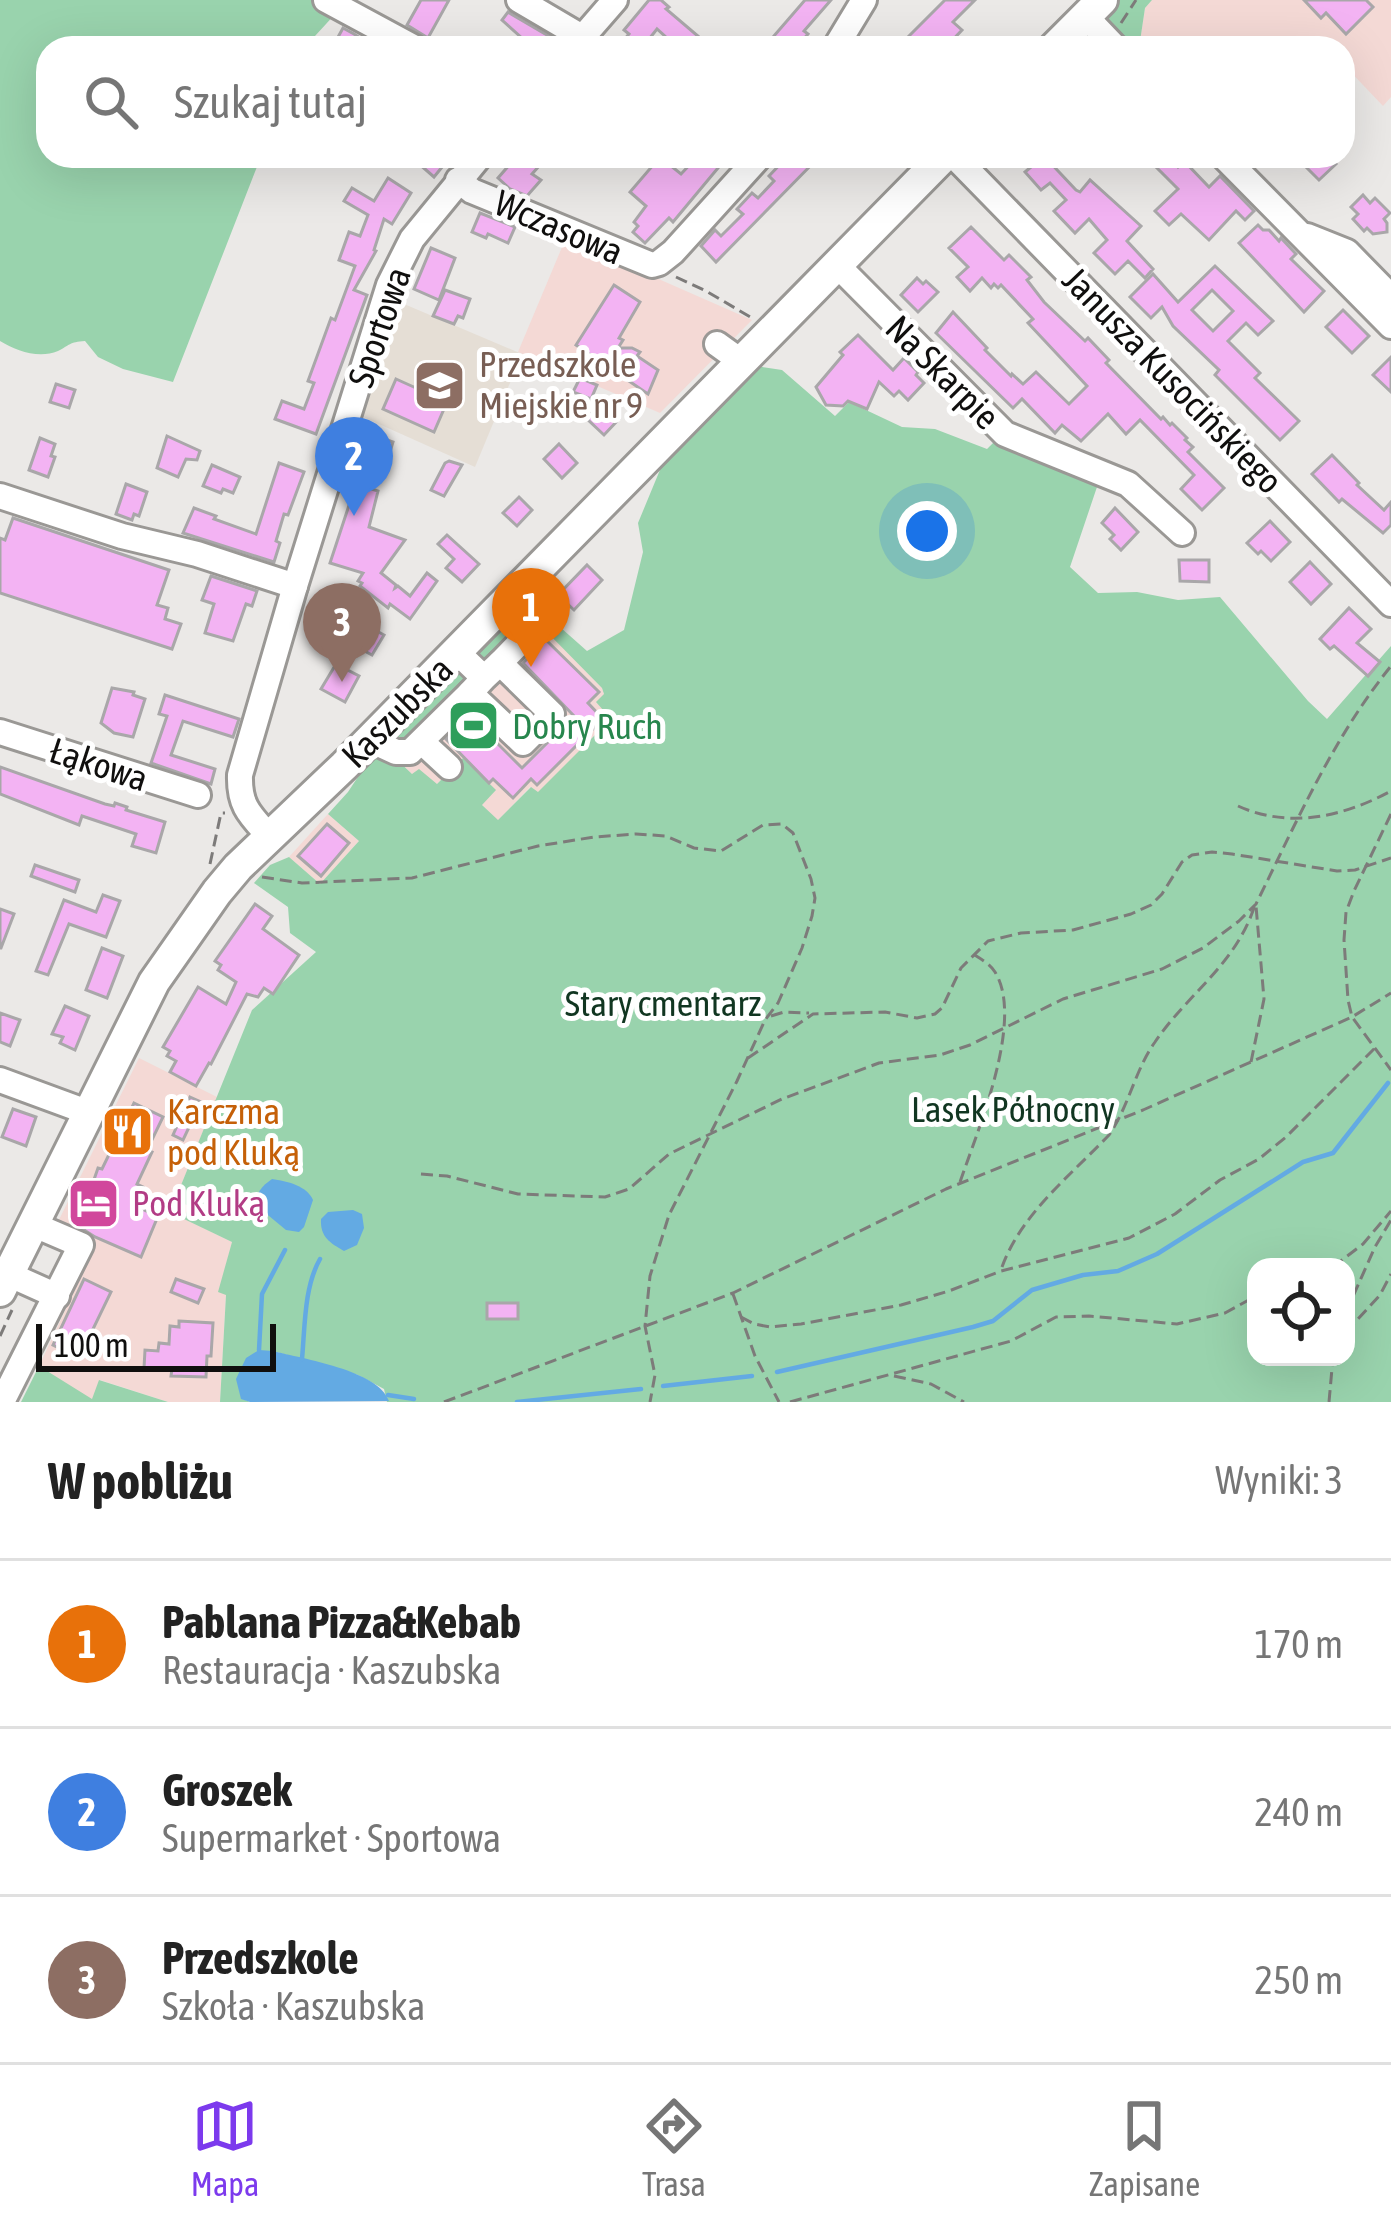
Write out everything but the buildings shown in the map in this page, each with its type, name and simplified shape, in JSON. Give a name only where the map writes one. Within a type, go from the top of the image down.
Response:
[{"type":"main road","points":[[1066,36],[1095,7]]},
{"type":"main road","name":"Kaszubska","points":[[11,1282],[32,1224],[154,982],[261,839],[370,740],[457,652],[729,353],[837,265],[937,168]]},
{"type":"street","points":[[326,0],[393,36]]},
{"type":"street","points":[[519,0],[568,36]]},
{"type":"street","points":[[584,36],[615,0]]},
{"type":"street","points":[[842,36],[864,0]]},
{"type":"street","points":[[1095,7],[1093,24],[1104,36]]},
{"type":"street","name":"Sportowa","points":[[261,839],[241,799],[240,775],[295,586],[398,263],[469,168]]},
{"type":"street","name":"Wczasowa","points":[[458,181],[472,191],[652,265],[749,168]]},
{"type":"street","name":"Janusza Kusocińskiego","points":[[961,168],[1391,604]]},
{"type":"street","points":[[1235,168],[1299,233],[1376,291],[1391,326]]},
{"type":"street","name":"Na Skarpie","points":[[837,265],[1005,434],[1128,484],[1182,533]]},
{"type":"street","points":[[0,496],[295,586]]},
{"type":"street","points":[[370,740],[400,753],[410,752],[534,628]]},
{"type":"street","points":[[457,652],[485,678]]},
{"type":"street","name":"Łąkowa","points":[[0,732],[198,795]]},
{"type":"street","points":[[422,742],[449,767]]},
{"type":"street","points":[[0,1081],[87,1112]]},
{"type":"street","points":[[2,1402],[81,1245],[32,1224]]},
{"type":"street","points":[[11,1282],[57,1296]]},
{"type":"path","points":[[659,263],[664,272],[706,290],[759,322]]},
{"type":"path","points":[[1001,1271],[1021,1230],[1119,1120],[1153,1044],[1242,939],[1331,751],[1391,665]]},
{"type":"path","points":[[1238,806],[1273,818],[1298,819],[1355,808],[1391,791]]},
{"type":"path","points":[[209,866],[221,813],[261,839],[256,874],[302,883],[412,878],[538,845],[636,834],[666,836],[694,848],[721,851],[763,825],[782,824],[793,833],[814,898],[802,948],[669,1215],[650,1276],[644,1326],[655,1375],[650,1402]]},
{"type":"path","points":[[1391,814],[1346,912],[1344,940],[1352,1017],[1391,1070]]},
{"type":"path","points":[[765,1020],[784,1012],[928,1017],[942,1008],[961,968],[988,941],[1073,930],[1131,914],[1151,905],[1192,855],[1232,854],[1336,871],[1391,858]]},
{"type":"path","points":[[421,1174],[518,1194],[605,1197],[628,1189],[669,1154],[712,1131],[851,1072],[940,1055],[1063,999],[1162,969],[1203,948],[1256,904]]},
{"type":"path","points":[[1251,1062],[1264,999],[1256,904]]},
{"type":"path","points":[[959,1184],[993,1083],[1003,1029],[1003,995],[996,973],[973,954]]},
{"type":"path","points":[[444,1402],[733,1293],[959,1184],[1119,1120],[1352,1017],[1391,992]]},
{"type":"path","points":[[747,1060],[813,1014]]},
{"type":"path","points":[[741,1317],[770,1327],[901,1305],[1001,1271],[1129,1238],[1259,1159],[1375,1048]]},
{"type":"path","points":[[1345,1258],[1391,1210]]},
{"type":"path","points":[[1355,1292],[1391,1220]]},
{"type":"path","points":[[1355,1322],[1380,1295],[1391,1274]]},
{"type":"path","points":[[0,1336],[11,1282]]},
{"type":"path","points":[[733,1293],[754,1356],[779,1402]]},
{"type":"path","points":[[790,1402],[1011,1341],[1056,1317],[1177,1324],[1225,1313],[1247,1301]]},
{"type":"path","points":[[1329,1402],[1332,1366]]},
{"type":"path","points":[[886,1376],[931,1384],[964,1402]]},
{"type":"shaded area","points":[[1152,0],[1391,0],[1391,97],[1383,106],[1355,77],[1355,36],[1141,36],[1145,8]]},
{"type":"shaded area","points":[[565,240],[752,320],[660,413],[518,352]]},
{"type":"shaded area","name":"Przedszkole Miejskie nr 9","points":[[397,301],[522,354],[475,467],[361,416]]},
{"type":"shaded area","points":[[529,613],[602,688],[612,718],[538,793],[530,787],[498,821],[482,805],[463,758],[437,784],[412,774],[391,754]]},
{"type":"shaded area","points":[[328,814],[359,841],[320,884],[289,857]]},
{"type":"shaded area","points":[[139,1058],[217,1097],[175,1200],[189,1206],[185,1219],[232,1242],[219,1291],[226,1294],[220,1402],[168,1402],[100,1380],[92,1400],[39,1366],[89,1260],[50,1238]]},
{"type":"green space","points":[[0,0],[348,0],[315,36],[36,36],[36,168],[256,168],[173,382],[123,369],[98,357],[85,341],[36,354],[0,341]]},
{"type":"green space","points":[[1112,0],[1152,0],[1145,8],[1141,36],[1117,36],[1104,23],[1103,12]]},
{"type":"green space","name":"Lasek Północny","points":[[756,366],[782,370],[835,416],[849,402],[902,427],[935,429],[987,449],[998,438],[1099,481],[1070,567],[1098,593],[1137,592],[1178,600],[1220,597],[1327,719],[1391,646],[1391,1402],[387,1402],[384,1389],[358,1375],[273,1351],[241,1398],[250,1402],[220,1402],[226,1295],[218,1292],[232,1242],[184,1219],[189,1206],[175,1200],[252,1010],[316,952],[290,933],[288,907],[254,883],[270,865],[289,857],[320,884],[359,841],[328,814],[375,751],[391,754],[412,774],[419,769],[437,784],[463,758],[496,790],[482,805],[498,820],[531,787],[538,792],[611,719],[596,702],[604,694],[602,688],[536,621],[484,663],[474,653],[525,596],[587,651],[624,630],[643,552],[638,523],[662,465]]},
{"type":"green space","points":[[458,668],[469,677],[414,744],[393,743],[392,729]]},
{"type":"green space","points":[[39,1366],[92,1399],[99,1380],[168,1402],[21,1402]]},
{"type":"water","points":[[272,1179],[301,1188],[313,1200],[299,1232],[286,1230],[257,1206],[260,1190]]},
{"type":"water","points":[[328,1212],[362,1214],[364,1228],[357,1245],[344,1251],[327,1239],[321,1219]]},
{"type":"water","points":[[259,1350],[355,1374],[382,1390],[389,1401],[241,1399],[236,1379],[246,1358]]},
{"type":"waterway","points":[[777,1372],[993,1321],[1032,1290],[1083,1275],[1118,1271],[1157,1254],[1303,1162],[1333,1153],[1388,1083]]},
{"type":"waterway","points":[[259,1350],[262,1294],[285,1250]]},
{"type":"waterway","points":[[302,1359],[308,1295],[320,1259]]},
{"type":"waterway","points":[[663,1386],[752,1376]]},
{"type":"waterway","points":[[517,1402],[641,1389]]},
{"type":"waterway","points":[[388,1395],[414,1399]]},
{"type":"place","name":"Przedszkole Miejskie nr 9","points":[[440,385]]},
{"type":"place","name":"Groszek","points":[[354,516]]},
{"type":"place","name":"Pablana Pizza&Kebab","points":[[531,667]]},
{"type":"place","name":"Przedszkole","points":[[342,682]]},
{"type":"place","name":"Dobry Ruch","points":[[473,726]]},
{"type":"place","name":"Karczma pod Kluką","points":[[128,1132]]},
{"type":"place","name":"Pod Kluką","points":[[93,1203]]},
{"type":"park label","name":"Stary cmentarz","points":[[663,1003]]}]
